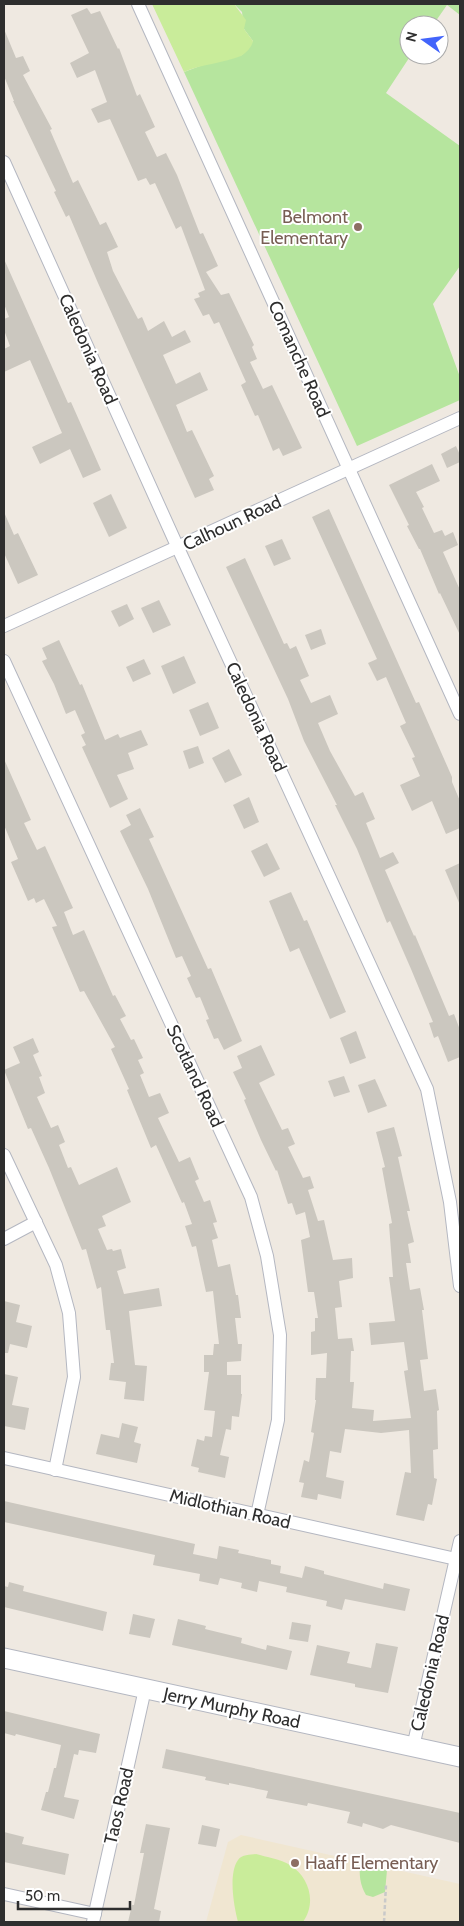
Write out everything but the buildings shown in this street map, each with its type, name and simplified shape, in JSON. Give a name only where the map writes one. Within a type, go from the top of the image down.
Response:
[{"type":"street","name":"Comanche Road","points":[[138,4],[460,714]]},
{"type":"street","name":"Caledonia Road","points":[[4,162],[178,548],[427,1089],[455,1201],[460,1286]]},
{"type":"street","name":"Calhoun Road","points":[[4,626],[460,418]]},
{"type":"street","name":"Scotland Road","points":[[4,661],[252,1197],[267,1256],[280,1335],[278,1420],[257,1515]]},
{"type":"street","points":[[4,1154],[56,1265],[69,1313],[74,1377],[55,1470]]},
{"type":"street","points":[[4,1239],[36,1222]]},
{"type":"street","name":"Midlothian Road","points":[[4,1458],[456,1559]]},
{"type":"street","name":"Caledonia Road","points":[[413,1747],[460,1541]]},
{"type":"street","name":"Jerry Murphy Road","points":[[4,1658],[460,1757]]},
{"type":"street","name":"Taos Road","points":[[94,1918],[145,1689]]},
{"type":"street","points":[[4,1894],[94,1918]]},
{"type":"path","points":[[384,1922],[386,1885]]},
{"type":"shaded area","name":"Haaff Elementary","points":[[241,1835],[460,1884],[460,1922],[206,1922],[228,1842]]},
{"type":"green space","points":[[152,4],[234,4],[246,20],[244,29],[253,41],[248,50],[241,56],[184,72]]},
{"type":"green space","name":"Belmont Elementary","points":[[234,4],[460,4],[460,15],[447,5],[440,15],[399,15],[399,65],[404,65],[386,93],[460,146],[460,266],[433,304],[460,377],[460,400],[357,446],[184,72],[208,63],[242,55],[253,41],[244,29],[242,12]]},
{"type":"green space","points":[[256,1854],[286,1863],[297,1870],[302,1876],[309,1890],[310,1898],[310,1906],[303,1922],[238,1922],[233,1891],[233,1873],[238,1860],[246,1855]]},
{"type":"green space","points":[[360,1863],[387,1870],[385,1892],[373,1897],[366,1895],[360,1880]]},
{"type":"place","name":"Belmont Elementary","points":[[358,227]]},
{"type":"place","name":"Haaff Elementary","points":[[295,1863]]}]
